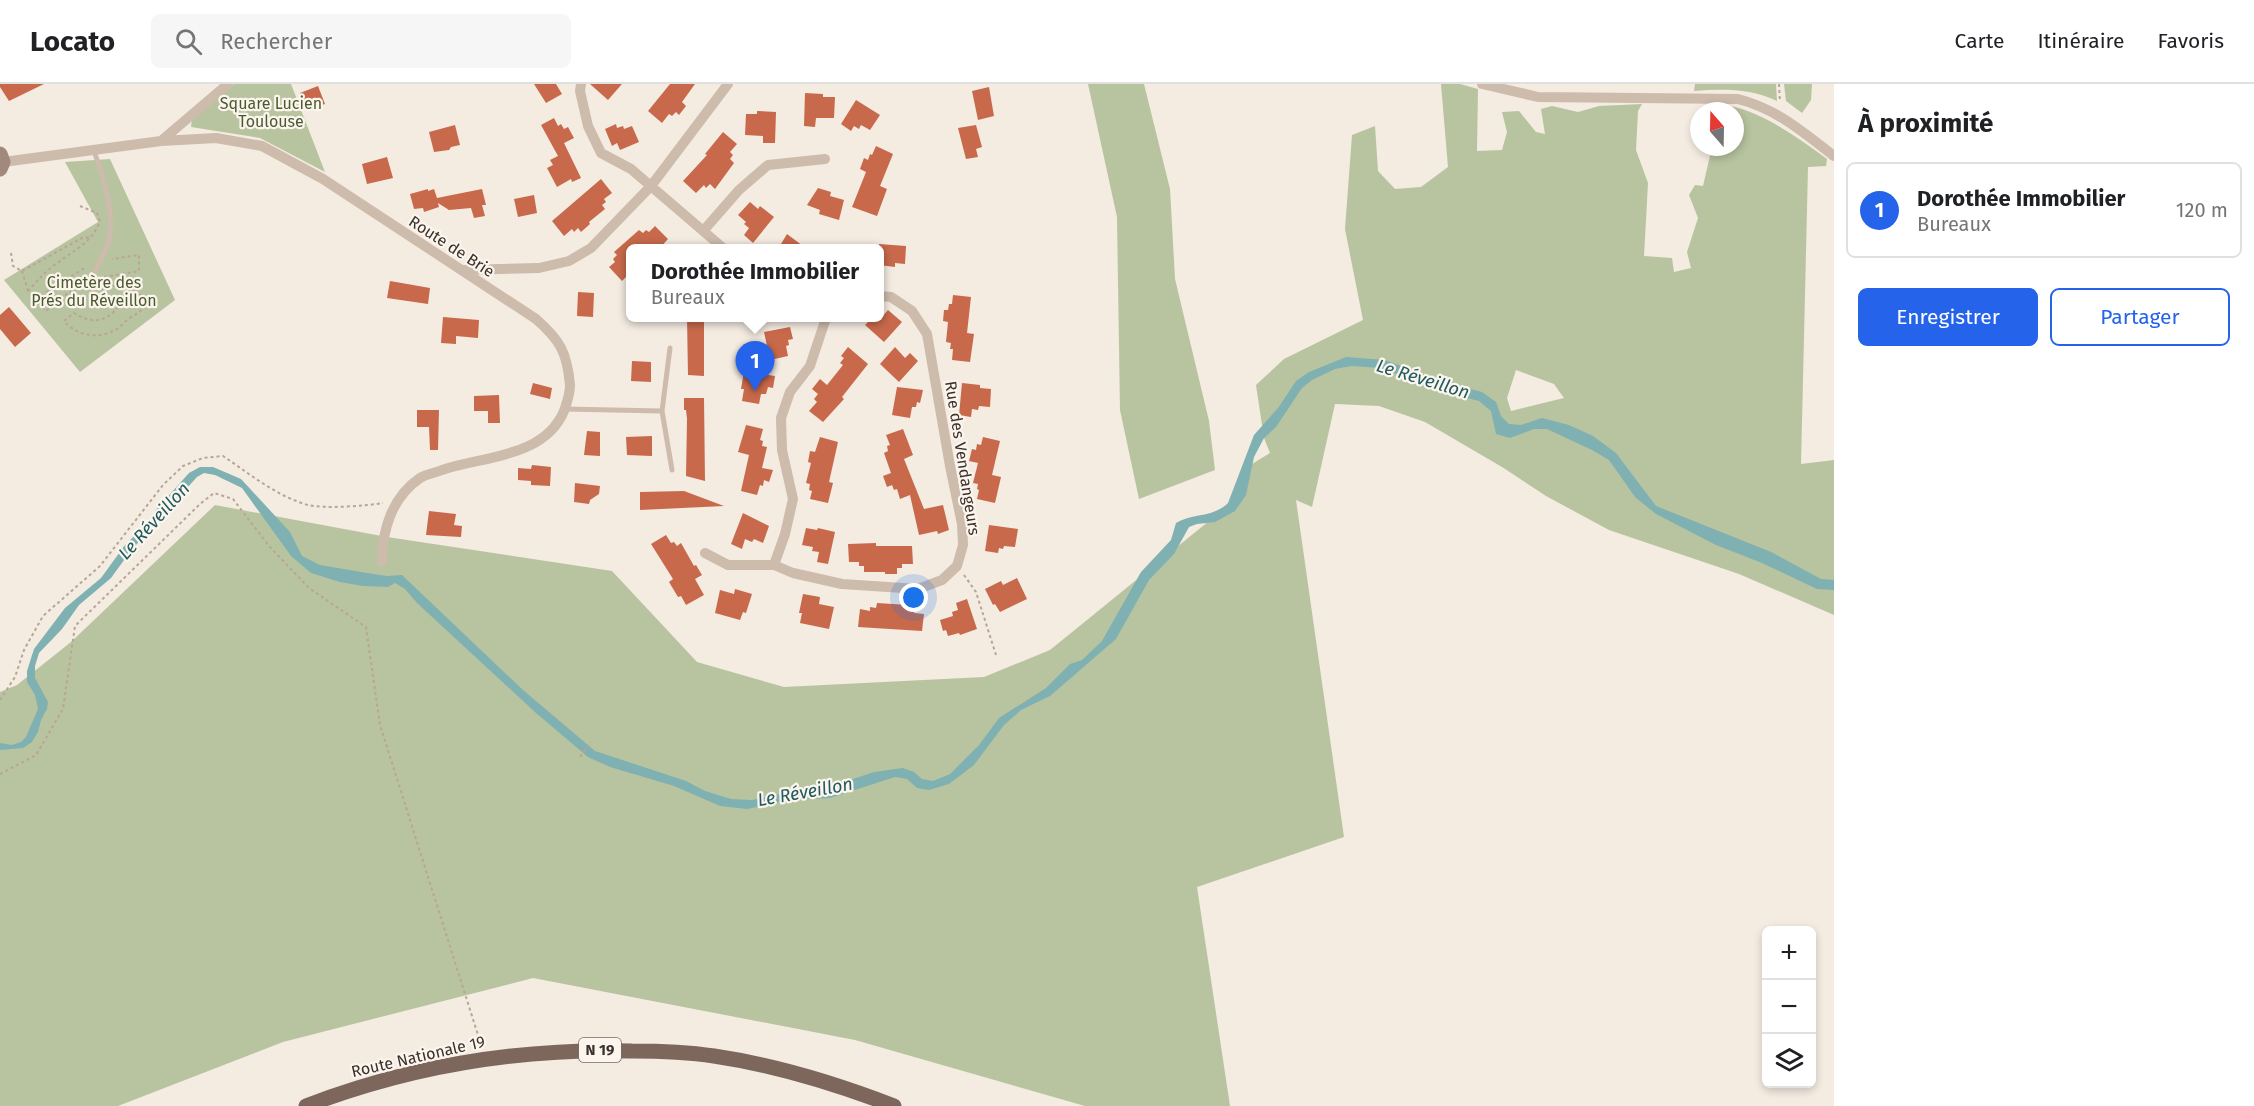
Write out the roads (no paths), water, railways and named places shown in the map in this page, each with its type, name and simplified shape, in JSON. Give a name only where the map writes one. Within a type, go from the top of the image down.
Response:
[{"type":"main road","name":"Route Nationale 19","points":[[306,1106],[336,1094],[393,1078],[484,1058],[542,1052],[601,1050],[666,1051],[762,1065],[894,1106]]},
{"type":"street","points":[[161,141],[228,84]]},
{"type":"street","points":[[581,84],[580,91],[588,126],[601,153],[631,169],[718,244]]},
{"type":"street","points":[[461,270],[539,268],[569,261],[591,248],[651,186],[728,84]]},
{"type":"street","points":[[1482,84],[1538,97],[1728,98],[1750,102],[1774,112],[1834,156]]},
{"type":"street","name":"Route de Brie","points":[[1,162],[161,141],[216,138],[262,146],[323,179],[536,319],[555,336],[568,362],[570,394],[559,421],[542,439],[514,452],[451,467],[421,478],[400,500],[389,516],[382,541],[382,562]]},
{"type":"street","points":[[704,230],[739,190],[768,165],[825,159]]},
{"type":"street","name":"Rue des Vendangeurs","points":[[774,565],[793,573],[842,584],[918,589],[942,580],[957,566],[963,545],[962,524],[927,334],[912,311],[891,297],[884,296]]},
{"type":"street","points":[[705,553],[728,565],[750,567],[774,565],[785,534],[793,500],[782,450],[781,418],[790,392],[810,366],[825,322]]},
{"type":"lane","points":[[93,292],[91,281],[107,245],[111,222],[107,194],[94,151]]},
{"type":"lane","points":[[670,348],[662,411],[672,470]]},
{"type":"lane","points":[[564,409],[662,411]]},
{"type":"water","name":"Le Réveillon","points":[[1346,357],[1385,360],[1444,382],[1482,392],[1496,402],[1501,416],[1509,424],[1521,425],[1542,418],[1569,425],[1593,436],[1616,453],[1656,506],[1771,552],[1821,579],[1834,580],[1834,590],[1817,589],[1762,563],[1716,545],[1656,514],[1635,497],[1609,460],[1547,429],[1534,429],[1510,438],[1496,434],[1491,411],[1479,401],[1451,394],[1381,368],[1352,366],[1335,369],[1312,380],[1302,388],[1276,427],[1264,438],[1254,457],[1246,495],[1235,511],[1215,522],[1189,527],[1174,554],[1149,580],[1116,639],[1050,696],[1021,710],[1004,725],[974,765],[949,784],[929,790],[917,788],[907,779],[895,777],[830,798],[790,800],[747,809],[720,806],[674,786],[610,767],[588,757],[536,713],[417,603],[405,589],[395,583],[388,587],[363,586],[311,573],[291,556],[242,488],[215,475],[204,473],[197,477],[132,549],[111,578],[79,605],[62,629],[39,653],[35,666],[35,678],[48,702],[38,732],[32,742],[23,748],[0,750],[0,743],[12,745],[21,742],[26,737],[38,709],[35,695],[27,682],[27,671],[34,649],[65,608],[101,578],[125,545],[154,517],[155,511],[189,473],[200,467],[213,467],[241,479],[290,532],[302,556],[320,565],[387,576],[402,575],[523,690],[595,751],[686,781],[705,791],[731,799],[752,800],[811,788],[829,787],[874,772],[903,768],[914,772],[922,779],[933,781],[950,774],[979,745],[999,718],[1046,688],[1070,664],[1082,660],[1102,641],[1141,572],[1171,540],[1176,523],[1216,511],[1228,503],[1254,435],[1278,408],[1296,381],[1309,372]]},
{"type":"place","name":"Dorothée Immobilier","points":[[755,391]]},
{"type":"park label","name":"Square Lucien Toulouse","points":[[271,112]]},
{"type":"park label","name":"Cimetère des Prés du Réveillon","points":[[94,291]]}]
